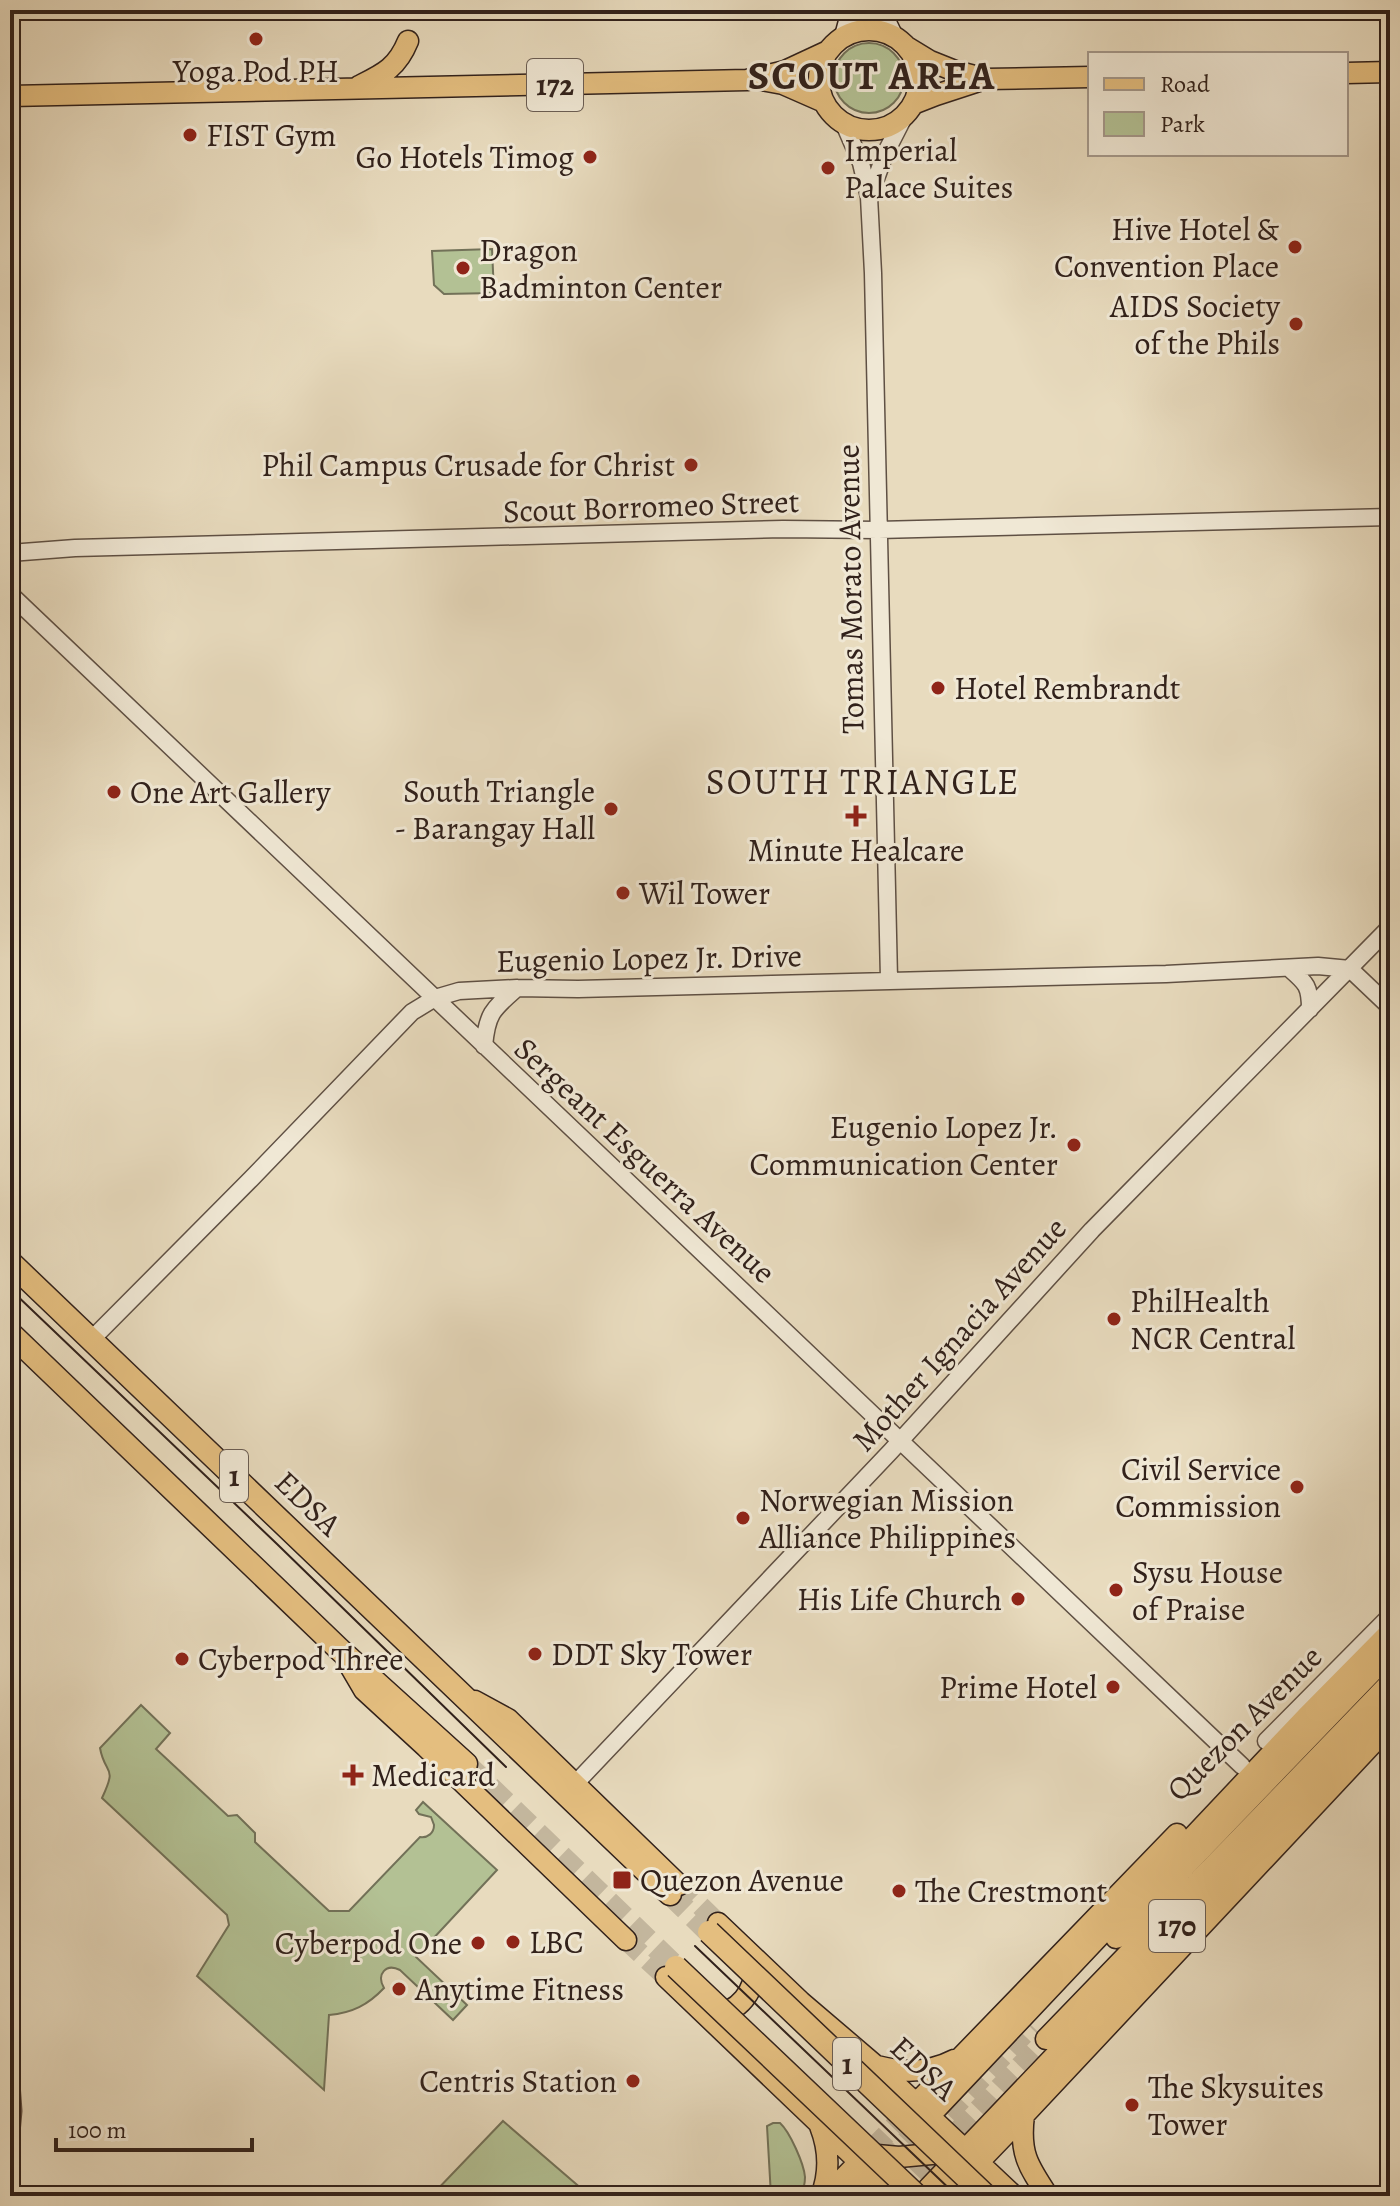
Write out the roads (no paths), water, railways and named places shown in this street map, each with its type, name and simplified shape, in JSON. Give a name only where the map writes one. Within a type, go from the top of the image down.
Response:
[{"type":"highway","name":"EDSA","points":[[10,1262],[499,1732],[675,1890]]},
{"type":"highway","name":"1","points":[[10,1333],[339,1649],[466,1764]]},
{"type":"highway","name":"EDSA","points":[[713,1928],[986,2196]]},
{"type":"highway","name":"1","points":[[671,1972],[919,2196]]},
{"type":"main road","points":[[851,10],[844,36],[868,30],[900,41],[943,66],[986,79]]},
{"type":"main road","points":[[881,10],[914,57],[919,74],[919,87],[909,110]]},
{"type":"main road","name":"172","points":[[757,79],[807,63],[828,51],[844,36]]},
{"type":"main road","points":[[352,90],[386,72],[399,58],[408,41]]},
{"type":"main road","points":[[824,102],[819,73],[828,51]]},
{"type":"main road","points":[[1348,73],[1390,72]]},
{"type":"main road","points":[[844,124],[874,130],[889,126],[936,95],[986,79],[1088,77]]},
{"type":"main road","name":"172","points":[[10,96],[757,79],[783,84],[824,102],[844,124]]},
{"type":"main road","name":"Quezon Avenue","points":[[918,2115],[1390,1632]]},
{"type":"main road","points":[[1336,1686],[1364,1644]]},
{"type":"main road","name":"1","points":[[339,1649],[364,1690],[626,1940]]},
{"type":"main road","name":"Quezon Avenue","points":[[1390,1653],[1039,2033],[1390,1683]]},
{"type":"main road","name":"EDSA","points":[[458,1691],[508,1719],[675,1890]]},
{"type":"main road","name":"170","points":[[946,2196],[968,2160],[1390,1705]]},
{"type":"main road","points":[[1266,1741],[1306,1717]]},
{"type":"main road","name":"170","points":[[919,2196],[1024,2115],[1390,1725]]},
{"type":"main road","name":"Quezon Avenue","points":[[918,2115],[968,2052],[1266,1741]]},
{"type":"main road","name":"EDSA","points":[[713,1928],[754,1957],[876,2066],[918,2115],[1014,2196]]},
{"type":"main road","points":[[704,2014],[713,2016],[731,2011],[744,2000],[753,1984],[754,1957]]},
{"type":"main road","name":"1","points":[[671,1972],[704,2014],[819,2123],[871,2160],[895,2196]]},
{"type":"main road","points":[[721,2029],[746,2038],[871,2160],[897,2166],[925,2158],[968,2160],[998,2196]]},
{"type":"main road","points":[[876,2066],[902,2071],[924,2070],[950,2063],[968,2052]]},
{"type":"main road","points":[[1024,2115],[1023,2152],[1048,2196]]},
{"type":"main road","points":[[819,2123],[828,2162],[824,2196]]},
{"type":"main road","points":[[824,2196],[871,2160]]},
{"type":"main road","points":[[853,2196],[871,2160]]},
{"type":"street","name":"Tomas Morato Avenue","points":[[869,197],[885,154],[909,110]]},
{"type":"street","name":"Tomas Morato Avenue","points":[[844,124],[858,154],[869,197],[889,979]]},
{"type":"street","name":"Scout Borromeo Street","points":[[10,553],[75,548],[783,529],[878,530],[1390,517]]},
{"type":"street","name":"Sergeant Esguerra Avenue","points":[[10,594],[1242,1766]]},
{"type":"street","name":"Mother Ignacia Avenue","points":[[574,1785],[900,1441],[1092,1230],[1390,927]]},
{"type":"street","name":"Eugenio Lopez Jr. Drive","points":[[91,1340],[412,1012],[435,998],[459,991],[517,988],[1166,974],[1318,966],[1350,969]]},
{"type":"street","points":[[1290,969],[1306,983],[1310,1009]]},
{"type":"street","points":[[1350,969],[1390,1007]]},
{"type":"street","points":[[484,1046],[489,1016],[517,988]]},
{"type":"street","name":"Quezon Avenue","points":[[1266,1741],[1390,1616]]},
{"type":"street","points":[[10,2070],[13,2111],[10,2144]]},
{"type":"tunnel","points":[[466,1764],[676,1967]]},
{"type":"tunnel","points":[[679,1885],[718,1923]]},
{"type":"tunnel","points":[[670,1894],[709,1932]]},
{"type":"tunnel","points":[[626,1940],[666,1977]]},
{"type":"tunnel","points":[[927,2136],[1032,2026]]},
{"type":"tunnel","points":[[895,2196],[1046,2039]]},
{"type":"tunnel","points":[[872,2149],[906,2114]]},
{"type":"tunnel","points":[[885,2163],[920,2126]]},
{"type":"tunnel","points":[[870,2196],[894,2171]]},
{"type":"tram line","points":[[10,1289],[506,1767]]},
{"type":"tram line","points":[[695,1946],[957,2196]]},
{"type":"place","name":"Yoga Pod PH","points":[[256,39]]},
{"type":"place","name":"FIST Gym","points":[[190,135]]},
{"type":"place","name":"Go Hotels Timog","points":[[590,157]]},
{"type":"place","name":"Imperial Palace Suites","points":[[828,168]]},
{"type":"place","name":"Hive Hotel & Convention Place","points":[[1295,247]]},
{"type":"place","name":"Dragon Badminton Center","points":[[463,268]]},
{"type":"place","name":"AIDS Society of the Phils","points":[[1296,324]]},
{"type":"place","name":"Phil Campus Crusade for Christ","points":[[691,465]]},
{"type":"place","name":"Hotel Rembrandt","points":[[938,688]]},
{"type":"place","name":"One Art Gallery","points":[[114,792]]},
{"type":"place","name":"South Triangle - Barangay Hall","points":[[611,809]]},
{"type":"place","name":"Minute Healcare","points":[[856,816]]},
{"type":"place","name":"Wil Tower","points":[[623,893]]},
{"type":"place","name":"Eugenio Lopez Jr. Communication Center","points":[[1074,1145]]},
{"type":"place","name":"PhilHealth NCR Central","points":[[1114,1319]]},
{"type":"place","name":"Civil Service Commission","points":[[1297,1487]]},
{"type":"place","name":"Norwegian Mission Alliance Philippines","points":[[743,1518]]},
{"type":"place","name":"Sysu House of Praise","points":[[1116,1590]]},
{"type":"place","name":"His Life Church","points":[[1018,1599]]},
{"type":"place","name":"DDT Sky Tower","points":[[535,1654]]},
{"type":"place","name":"Cyberpod Three","points":[[182,1659]]},
{"type":"place","name":"Prime Hotel","points":[[1113,1687]]},
{"type":"place","name":"Medicard","points":[[353,1775]]},
{"type":"place","name":"Quezon Avenue","points":[[622,1880]]},
{"type":"place","name":"The Crestmont","points":[[899,1891]]},
{"type":"place","name":"LBC","points":[[513,1942]]},
{"type":"place","name":"Cyberpod One","points":[[478,1943]]},
{"type":"place","name":"Anytime Fitness","points":[[399,1989]]},
{"type":"place","name":"Centris Station","points":[[633,2081]]},
{"type":"place","name":"The Skysuites Tower","points":[[1132,2105]]},
{"type":"district","name":"SCOUT AREA","points":[[872,75]]},
{"type":"district","name":"SOUTH TRIANGLE","points":[[863,781]]}]
